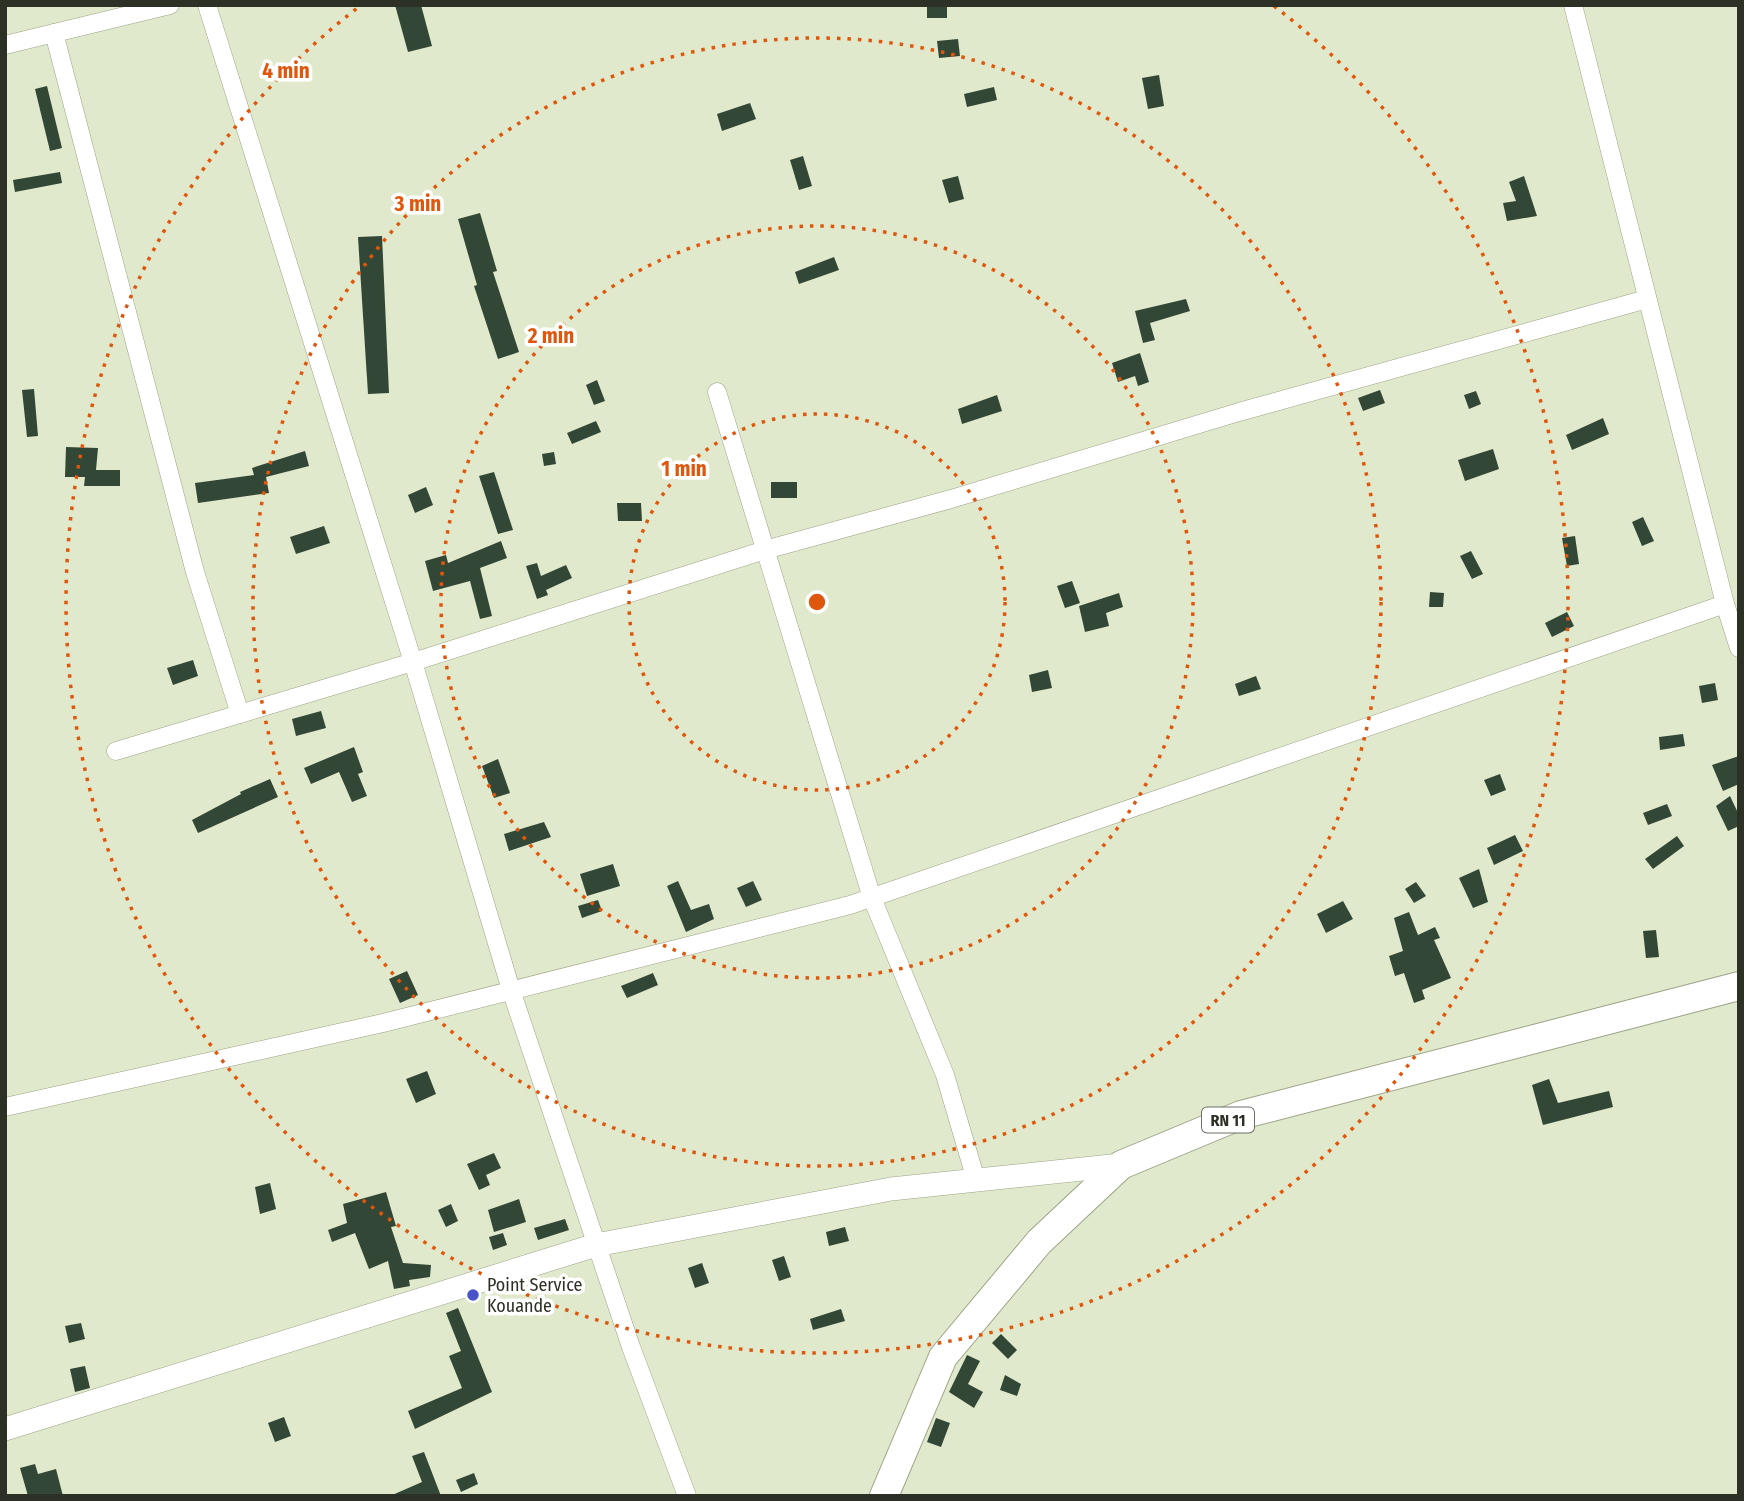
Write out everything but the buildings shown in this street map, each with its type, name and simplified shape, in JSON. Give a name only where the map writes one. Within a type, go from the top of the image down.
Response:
[{"type":"main road","name":"RN 11","points":[[884,1496],[943,1357],[1039,1242],[1121,1165],[1241,1115],[1739,986]]},
{"type":"street","points":[[5,45],[170,5]]},
{"type":"street","points":[[207,5],[413,662],[511,990],[631,1347],[687,1496]]},
{"type":"street","points":[[1573,5],[1725,604],[1739,648]]},
{"type":"street","points":[[54,33],[195,572],[240,713]]},
{"type":"street","points":[[116,751],[413,662],[765,550],[950,499],[1239,412],[1647,299]]},
{"type":"street","points":[[717,392],[872,898],[945,1075],[976,1180]]},
{"type":"street","points":[[5,1107],[383,1023],[872,898],[1725,604]]},
{"type":"street","points":[[5,1429],[596,1245],[891,1189],[1121,1165]]},
{"type":"place","name":"Point Service Kouande","points":[[473,1295]]}]
